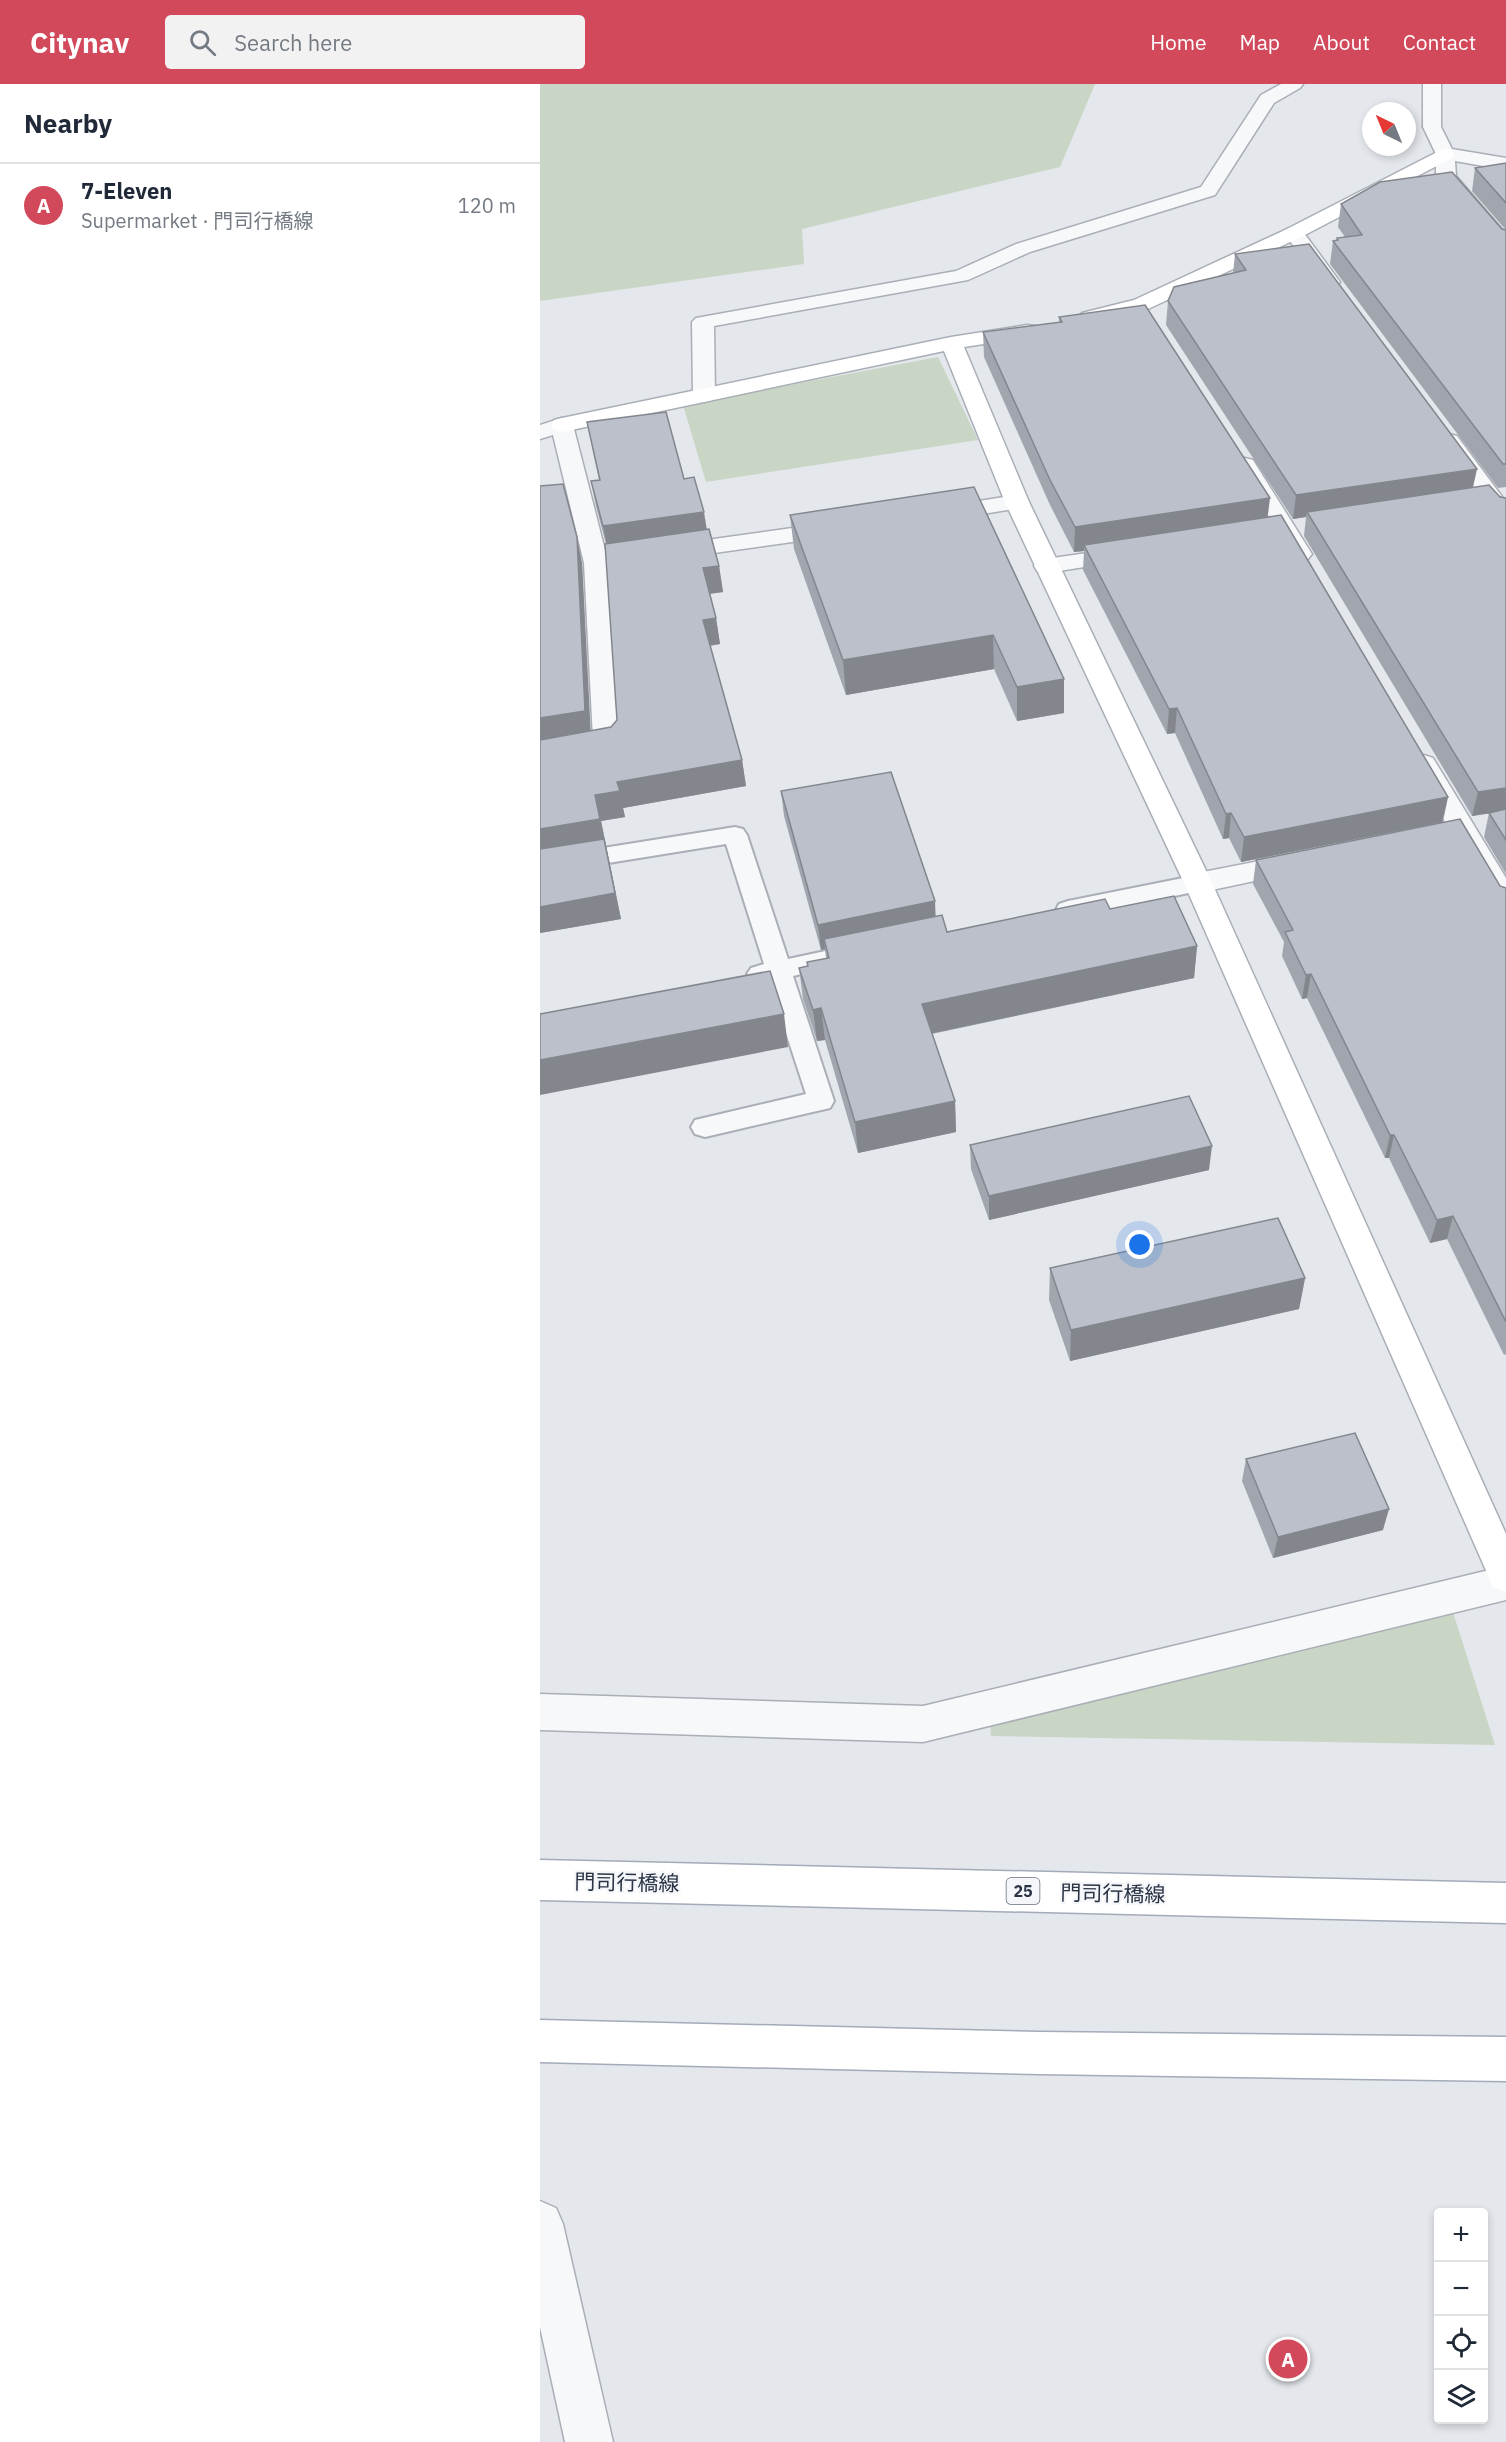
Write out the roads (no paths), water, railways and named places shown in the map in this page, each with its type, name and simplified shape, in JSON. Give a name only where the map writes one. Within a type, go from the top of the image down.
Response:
[{"type":"street","points":[[704,395],[703,322],[961,276],[1023,248],[1208,191],[1267,99],[1294,84]]},
{"type":"street","points":[[1431,84],[1432,127],[1445,154],[1446,177],[1506,246]]},
{"type":"street","points":[[1065,322],[1148,315],[1294,233],[1445,154],[1506,164]]},
{"type":"street","points":[[1294,233],[1343,299]]},
{"type":"street","points":[[540,756],[607,745],[597,563],[551,429],[951,343],[1044,327]]},
{"type":"street","points":[[951,343],[1017,502],[1198,883],[1506,1575]]},
{"type":"street","points":[[1436,423],[1489,499],[1506,518]]},
{"type":"street","points":[[1229,442],[1310,570]]},
{"type":"street","points":[[924,516],[1017,502]]},
{"type":"street","points":[[597,563],[854,526]]},
{"type":"street","points":[[1046,566],[1149,550]]},
{"type":"street","points":[[1410,740],[1506,902]]},
{"type":"street","points":[[1198,883],[1325,857]]},
{"type":"street","points":[[540,1712],[923,1724],[1506,1583]]},
{"type":"street","name":"門司行橋線","points":[[540,1880],[1506,1904]]},
{"type":"street","points":[[540,2041],[1040,2053],[1506,2059]]},
{"type":"street","points":[[540,2224],[589,2442]]},
{"type":"lane","points":[[540,866],[735,835],[821,1101],[705,1126]]},
{"type":"lane","points":[[1047,914],[1198,883]]},
{"type":"lane","points":[[735,979],[872,951]]},
{"type":"place","name":"7-Eleven","points":[[1288,2359]]}]
